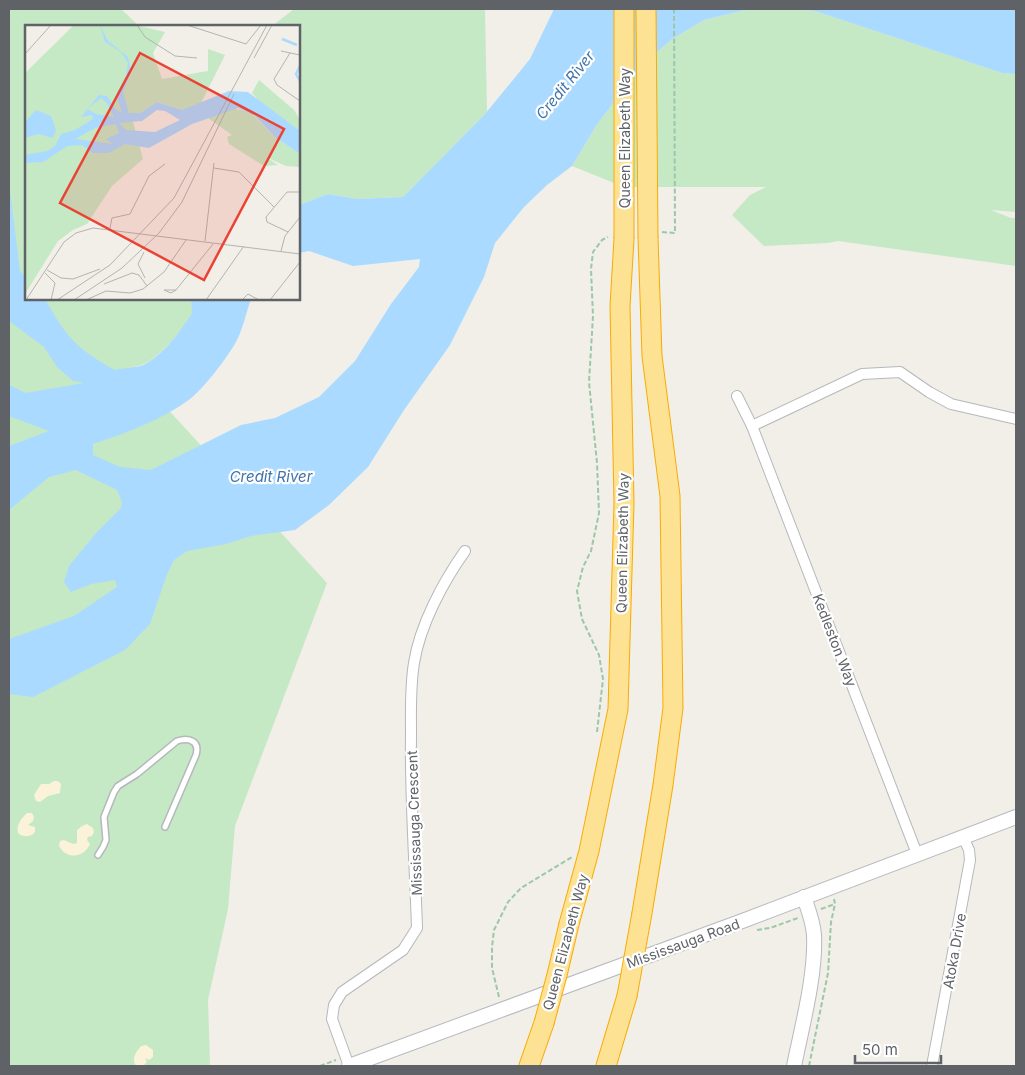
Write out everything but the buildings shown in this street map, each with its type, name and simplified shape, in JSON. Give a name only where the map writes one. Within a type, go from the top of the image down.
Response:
[{"type":"highway","name":"Queen Elizabeth Way","points":[[529,1066],[544,1023],[589,851],[618,709],[624,503],[619,237],[624,9]]},
{"type":"highway","name":"Queen Elizabeth Way","points":[[609,1062],[627,996],[664,785],[673,708],[670,496],[652,356],[652,235],[646,9]]},
{"type":"main road","name":"Mississauga Road","points":[[349,1066],[1016,818]]},
{"type":"main road","points":[[794,1066],[810,983],[814,949],[811,918],[804,897]]},
{"type":"street","points":[[752,426],[862,374],[900,372],[929,392],[951,404],[1016,419]]},
{"type":"street","name":"Kedleston Way","points":[[737,396],[752,426],[917,854]]},
{"type":"street","name":"Mississauga Crescent","points":[[349,1066],[332,1019],[334,1005],[342,992],[403,950],[418,928],[411,764],[411,706],[414,663],[425,625],[449,575],[465,550]]},
{"type":"street","name":"Atoka Drive","points":[[932,1066],[970,860],[969,850],[963,837]]},
{"type":"lane","points":[[98,855],[106,840],[104,817],[118,786],[137,774],[178,741],[184,739],[192,740],[198,749],[165,827]]},
{"type":"path","points":[[652,235],[675,234],[674,9]]},
{"type":"path","points":[[596,736],[603,678],[598,654],[582,619],[577,591],[583,567],[591,551],[599,514],[597,463],[589,382],[593,316],[591,269],[594,252],[602,240],[619,237]]},
{"type":"path","points":[[502,1009],[492,968],[494,930],[508,902],[521,888],[573,857]]},
{"type":"path","points":[[828,906],[835,902]]},
{"type":"path","points":[[320,1066],[325,1064]]},
{"type":"green space","points":[[9,9],[121,9],[138,25],[25,25],[25,300],[191,300],[193,314],[170,343],[148,361],[130,368],[327,583],[235,826],[228,909],[208,1000],[210,1066],[9,1066]]},
{"type":"green space","points":[[294,9],[485,9],[487,112],[403,197],[358,199],[328,194],[300,205],[300,25],[273,25]]},
{"type":"green space","points":[[749,9],[815,11],[1002,73],[1016,74],[1016,212],[991,210],[1011,218],[1016,218],[1016,266],[838,241],[764,246],[732,215],[750,195],[766,187],[624,187],[572,166],[596,126],[639,68],[672,39],[704,20]]},
{"type":"sand","points":[[58,781],[61,784],[60,793],[48,796],[40,802],[36,801],[34,795],[41,784],[49,784]]},
{"type":"sand","points":[[27,813],[32,813],[34,817],[33,821],[28,825],[35,827],[35,832],[27,836],[20,835],[18,833],[18,825]]},
{"type":"sand","points":[[87,824],[93,828],[94,832],[92,836],[88,837],[87,840],[90,844],[87,849],[75,856],[62,851],[59,846],[60,841],[77,843],[77,830]]},
{"type":"sand","points":[[146,1045],[153,1050],[153,1057],[149,1060],[145,1058],[147,1062],[143,1066],[136,1066],[135,1055],[141,1046]]},
{"type":"water","name":"Credit River","points":[[554,9],[749,9],[704,20],[672,39],[639,68],[596,126],[572,166],[547,185],[524,207],[495,243],[484,277],[450,345],[404,410],[368,467],[329,505],[295,530],[251,536],[226,544],[187,551],[174,560],[167,574],[150,624],[125,650],[33,697],[9,694],[9,639],[74,616],[117,587],[115,580],[91,584],[71,592],[64,582],[69,566],[97,532],[121,508],[122,502],[117,490],[76,470],[49,477],[9,510],[9,446],[49,431],[9,416],[9,385],[26,393],[84,383],[73,381],[57,367],[44,347],[9,321],[9,183],[20,271],[25,277],[25,300],[46,300],[59,323],[73,340],[81,348],[115,370],[143,365],[158,355],[192,314],[191,300],[251,300],[236,342],[215,372],[196,394],[179,407],[156,420],[93,444],[93,455],[120,467],[151,470],[241,425],[275,418],[319,397],[355,361],[391,304],[419,267],[420,259],[353,266],[309,251],[300,253],[300,205],[328,194],[358,199],[403,197],[485,114],[530,59]]},
{"type":"water","points":[[795,9],[1016,9],[1016,74],[1002,73],[815,11]]}]
